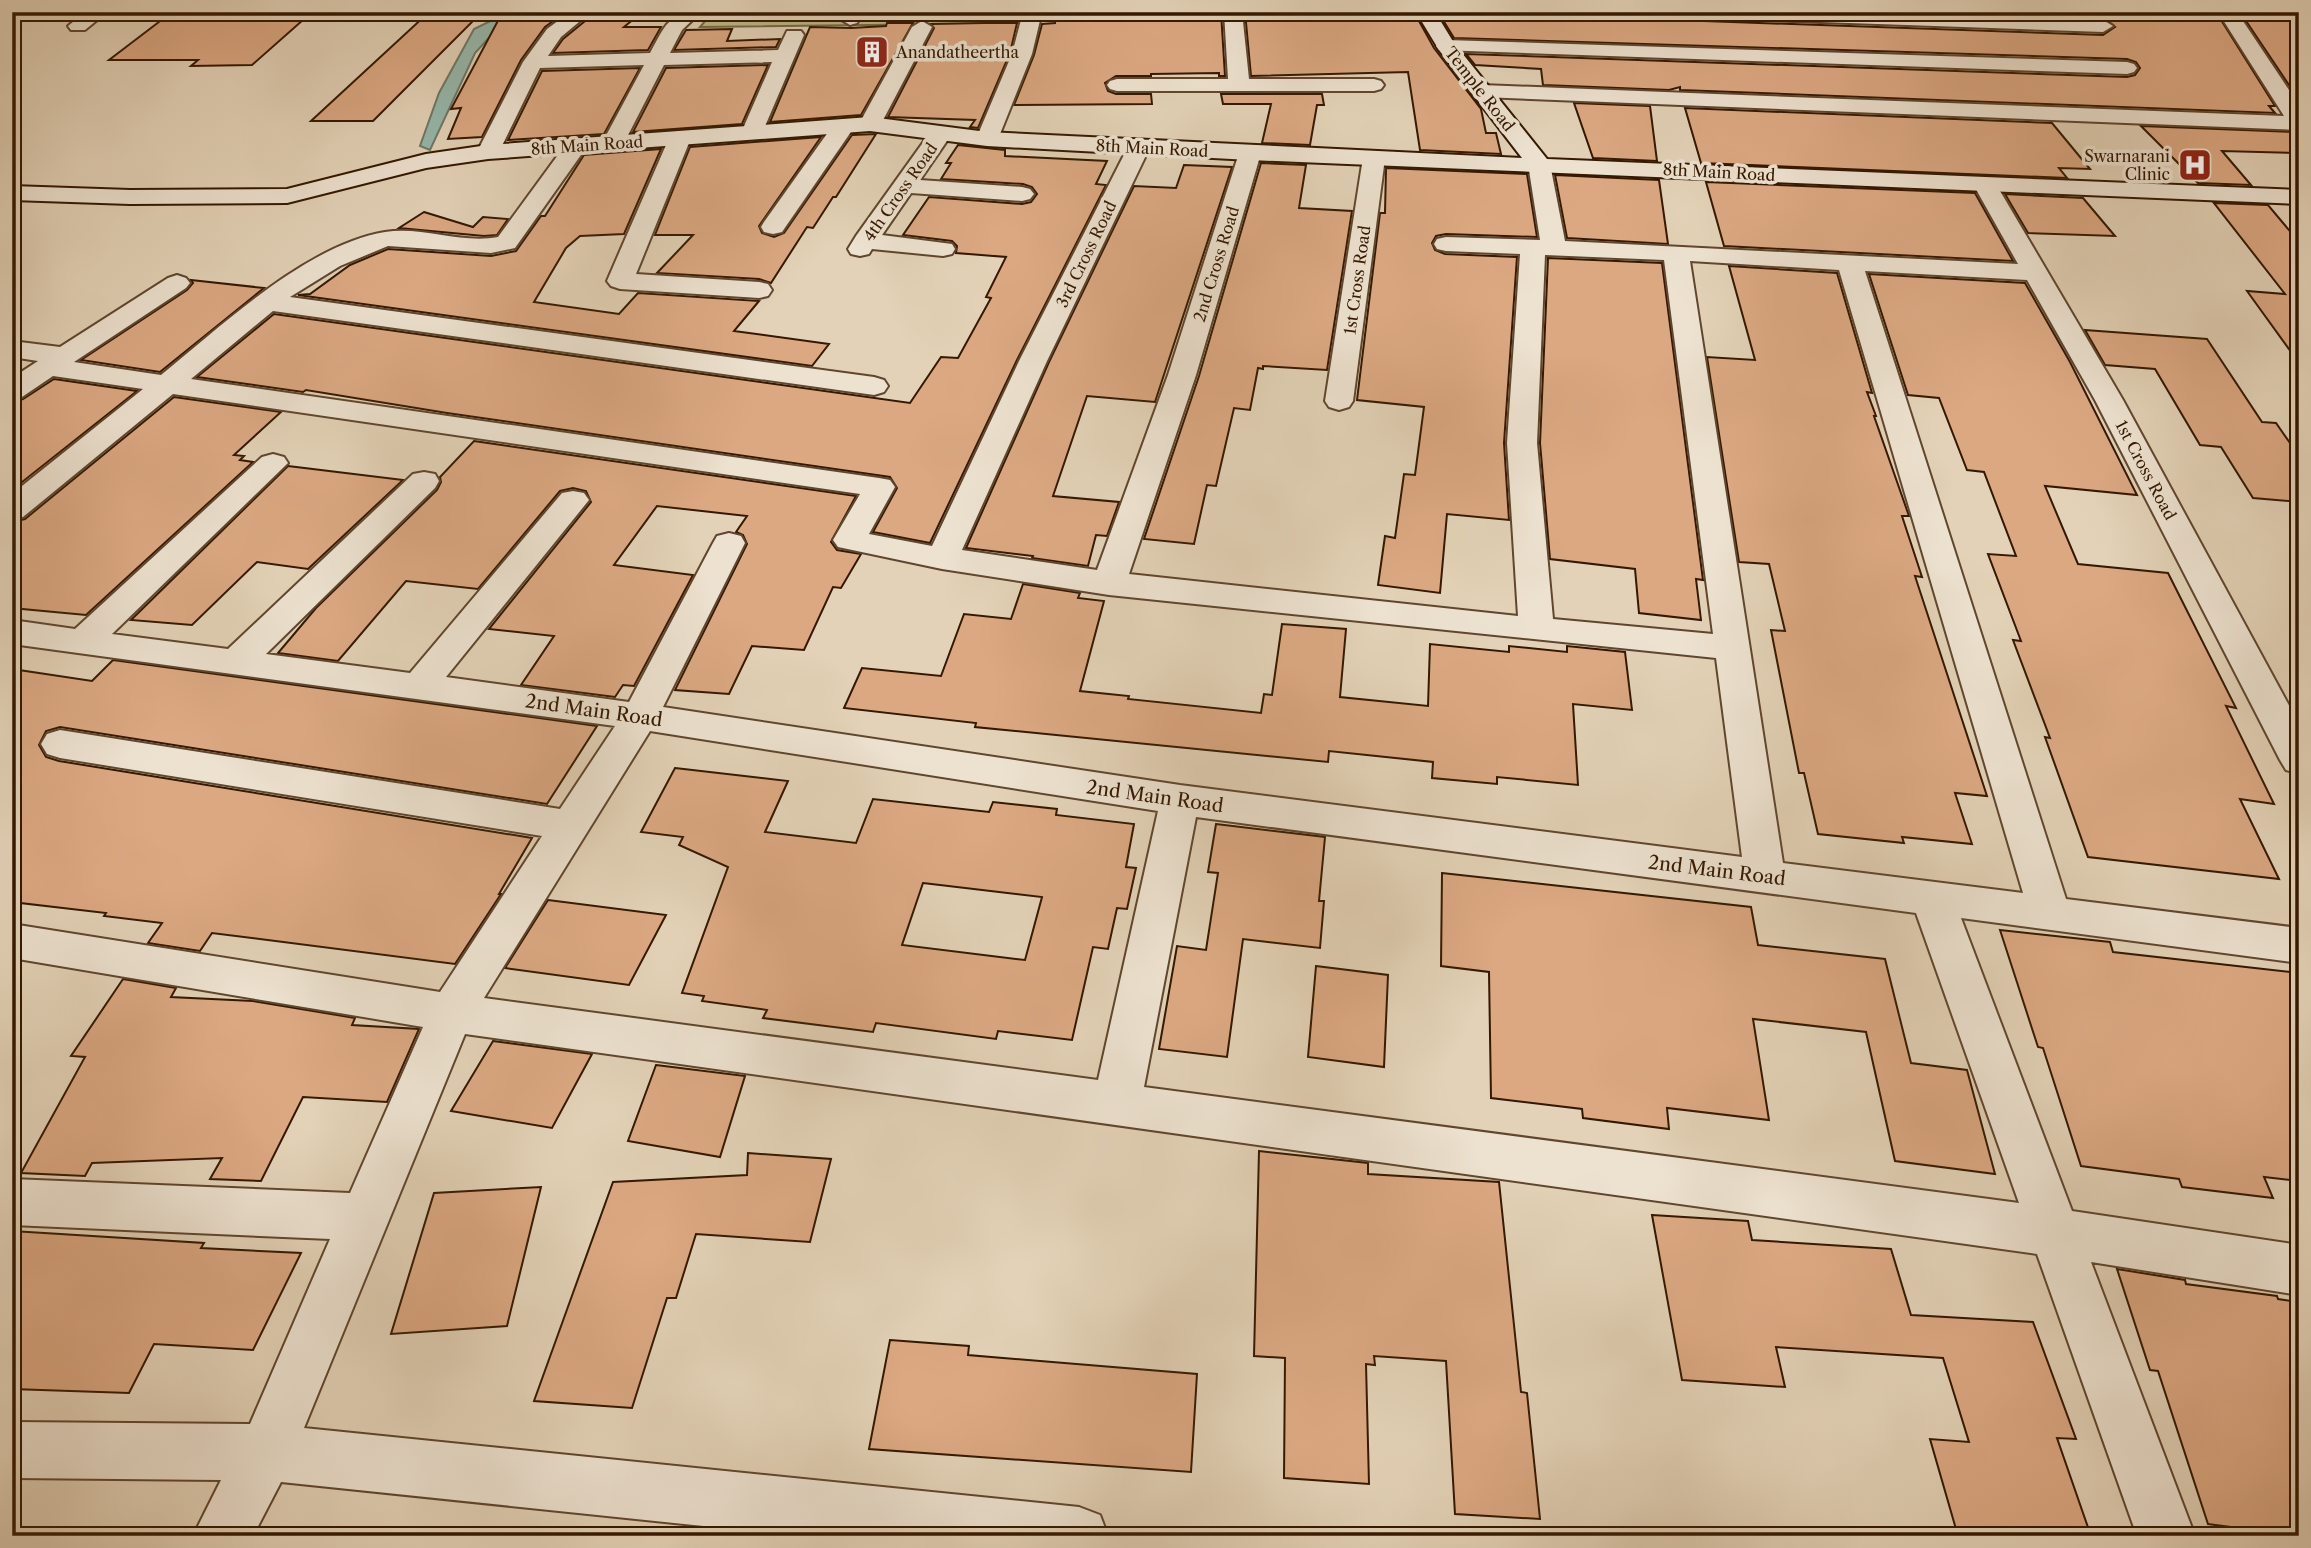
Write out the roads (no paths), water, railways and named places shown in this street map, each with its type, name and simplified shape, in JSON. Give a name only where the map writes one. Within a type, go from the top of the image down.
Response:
[{"type":"street","points":[[78,26],[98,12]]},
{"type":"street","points":[[488,152],[533,62],[554,33],[582,12]]},
{"type":"street","points":[[613,143],[674,27],[692,12]]},
{"type":"street","points":[[987,139],[1021,54],[1033,12]]},
{"type":"street","points":[[1233,12],[1238,85]]},
{"type":"street","name":"Temple Road","points":[[1425,12],[1446,46],[1539,164]]},
{"type":"street","points":[[1704,12],[2099,19],[2154,117]]},
{"type":"street","points":[[2227,12],[2299,122]]},
{"type":"street","points":[[870,124],[922,27]]},
{"type":"street","points":[[752,133],[795,34]]},
{"type":"street","points":[[1446,46],[2127,68]]},
{"type":"street","points":[[533,62],[787,56]]},
{"type":"street","points":[[1117,85],[1374,85]]},
{"type":"street","points":[[1482,91],[2299,122]]},
{"type":"street","name":"8th Main Road","points":[[12,193],[130,197],[287,196],[426,161],[488,152],[870,124],[987,139],[1250,153],[2299,197]]},
{"type":"street","points":[[773,227],[844,126]]},
{"type":"street","name":"4th Cross Road","points":[[940,135],[862,245],[943,249]]},
{"type":"street","points":[[680,138],[620,281],[759,290]]},
{"type":"street","points":[[12,510],[267,302],[331,261],[371,243],[388,239],[491,246],[506,243],[577,145]]},
{"type":"street","name":"3rd Cross Road","points":[[942,559],[1033,361],[1139,147]]},
{"type":"street","name":"2nd Cross Road","points":[[1109,584],[1182,375],[1250,153]]},
{"type":"street","name":"1st Cross Road","points":[[1339,401],[1374,158]]},
{"type":"street","points":[[1536,629],[1522,443],[1543,246],[1539,164]]},
{"type":"street","name":"1st Cross Road","points":[[1985,184],[2109,400],[2299,760]]},
{"type":"street","points":[[904,186],[1022,194]]},
{"type":"street","points":[[1446,244],[1543,246],[2036,273]]},
{"type":"street","points":[[1676,253],[1765,876]]},
{"type":"street","points":[[1850,263],[2050,913]]},
{"type":"street","points":[[12,391],[177,283]]},
{"type":"street","points":[[267,302],[874,386]]},
{"type":"street","points":[[12,349],[56,362],[168,383],[879,487],[849,540],[942,559],[1109,584],[1733,648]]},
{"type":"street","points":[[84,640],[273,463]]},
{"type":"street","points":[[237,661],[424,481]]},
{"type":"street","points":[[420,685],[573,500]]},
{"type":"street","points":[[222,1536],[266,1452],[451,1013],[640,716],[729,543]]},
{"type":"street","name":"2nd Main Road","points":[[12,632],[640,716],[1180,800],[2299,946]]},
{"type":"street","points":[[60,744],[571,826]]},
{"type":"street","points":[[1117,1103],[1180,800]]},
{"type":"street","points":[[1932,898],[2166,1536]]},
{"type":"street","points":[[12,941],[451,1013],[2054,1231],[2299,1270]]},
{"type":"street","points":[[12,1202],[367,1217]]},
{"type":"street","points":[[12,1450],[266,1452],[1079,1536]]},
{"type":"place","name":"Anandatheertha","points":[[872,52]]},
{"type":"place","name":"Swarnarani Clinic","points":[[2195,165]]}]
